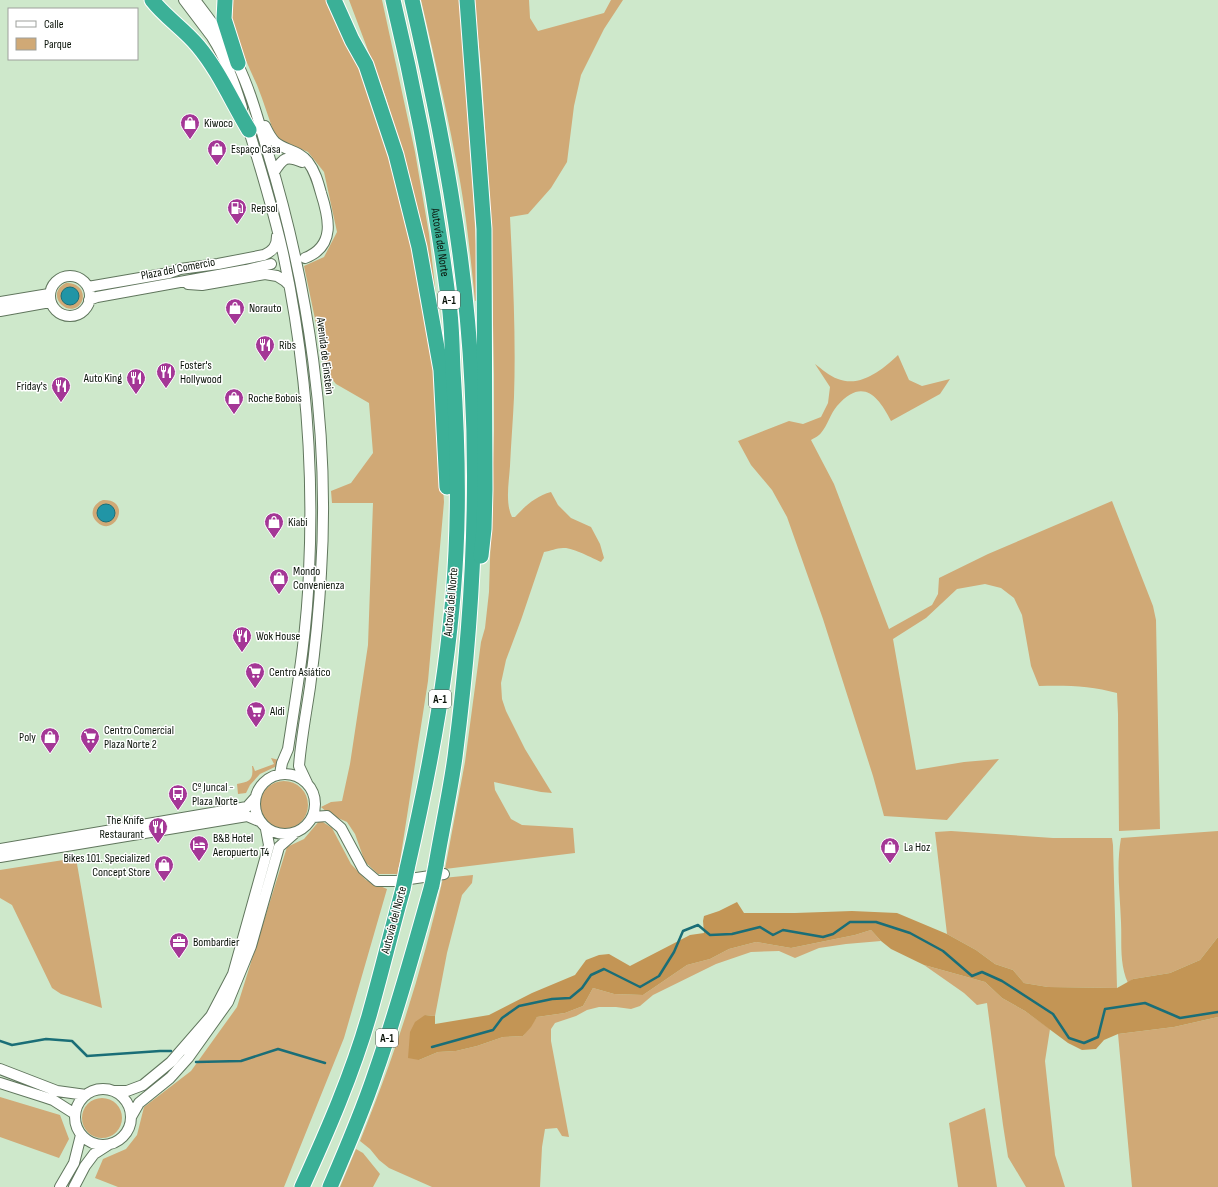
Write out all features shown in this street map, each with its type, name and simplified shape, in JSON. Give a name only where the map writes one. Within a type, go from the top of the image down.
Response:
[{"type":"highway","points":[[152,0],[168,17],[185,31],[211,63],[249,130]]},
{"type":"highway","points":[[224,0],[224,19],[238,63]]},
{"type":"highway","points":[[334,0],[352,40],[366,65]]},
{"type":"highway","points":[[343,0],[360,39],[366,65],[396,155],[417,239],[441,370],[446,445],[451,605]]},
{"type":"highway","name":"Autovía del Norte","points":[[302,1187],[319,1149],[369,1017],[403,889],[433,749],[447,652],[456,552],[457,421],[449,306],[431,184],[412,82],[393,0]]},
{"type":"highway","name":"Autovía del Norte","points":[[330,1187],[375,1076],[395,1016],[432,885],[440,870],[467,654],[471,602],[474,429],[466,304],[450,184],[430,77],[412,0]]},
{"type":"highway","points":[[468,0],[484,229],[484,529],[482,552],[471,602]]},
{"type":"street","name":"Avenida de Einstein","points":[[184,0],[212,38],[235,85],[276,226],[289,286],[302,373],[306,414],[310,507],[310,550],[304,638],[288,749],[282,763],[280,774]]},
{"type":"street","name":"Avenida de Einstein","points":[[195,0],[229,47],[238,63],[249,90],[290,231],[308,320],[315,378],[321,452],[323,507],[321,571],[315,648],[299,766],[307,783]]},
{"type":"street","points":[[249,90],[270,136],[280,145],[303,157],[313,170],[324,204],[328,222],[328,233],[324,244],[317,251],[305,258]]},
{"type":"street","points":[[274,172],[279,164],[286,158],[292,157],[307,164],[313,170]]},
{"type":"street","name":"Plaza del Comercio","points":[[88,287],[169,273],[180,269],[218,264],[271,252],[274,248],[277,237],[276,226]]},
{"type":"street","name":"Plaza del Comercio","points":[[90,300],[97,297],[274,263],[177,274],[169,273]]},
{"type":"street","points":[[178,282],[202,284],[271,274],[282,278],[289,286]]},
{"type":"street","points":[[66,276],[78,278],[88,287],[90,300],[84,311],[72,316],[65,316],[54,308],[50,298],[54,282],[66,276]]},
{"type":"street","points":[[0,302],[50,298]]},
{"type":"street","points":[[0,311],[50,298]]},
{"type":"street","points":[[0,857],[247,816],[263,825],[276,833],[286,835],[303,829],[313,817],[315,799],[312,790],[307,783],[299,777],[290,774],[280,774],[271,777],[258,789],[254,806],[256,814],[263,825],[269,845],[233,974],[211,1016],[171,1062],[143,1085],[127,1091],[104,1089],[95,1090],[81,1100],[75,1114],[77,1129],[81,1135],[96,1145],[108,1145],[115,1143],[122,1138],[130,1125],[130,1109],[121,1096],[114,1091]]},
{"type":"street","points":[[0,849],[246,807],[255,798]]},
{"type":"street","points":[[313,817],[327,816],[341,828],[362,869],[377,881],[396,881],[440,870]]},
{"type":"street","points":[[131,1117],[139,1103],[170,1078],[188,1058],[228,1002],[251,946],[279,847],[296,832]]},
{"type":"street","points":[[0,1069],[57,1091],[86,1095]]},
{"type":"street","points":[[0,1083],[44,1096],[75,1114]]},
{"type":"street","points":[[60,1187],[74,1163],[81,1135]]},
{"type":"street","points":[[74,1187],[85,1166],[94,1154],[108,1145]]},
{"type":"green space","points":[[231,0],[326,0],[330,5],[364,75],[398,183],[434,342],[444,502],[428,681],[398,874],[378,874],[365,862],[355,834],[347,822],[329,814],[321,807],[331,802],[342,801],[350,764],[368,645],[373,503],[332,503],[331,491],[351,483],[373,453],[369,403],[336,384],[326,372],[304,266],[324,257],[337,232],[324,172],[308,152],[276,138],[260,91],[234,30],[231,19]]},
{"type":"green space","points":[[349,0],[382,0],[415,152],[429,234],[436,295],[402,153],[386,98]]},
{"type":"green space","points":[[421,0],[459,0],[467,80],[479,300],[475,301],[467,226],[460,181],[447,113]]},
{"type":"green space","points":[[474,0],[529,0],[530,18],[538,31],[604,13],[611,0],[623,0],[604,29],[581,75],[574,106],[567,162],[551,188],[528,214],[510,217],[515,352],[514,397],[508,492],[510,511],[512,517],[515,517],[531,502],[540,496],[551,492],[558,505],[571,518],[591,527],[600,544],[604,558],[601,562],[567,548],[558,548],[544,552],[506,660],[501,683],[502,699],[506,711],[525,749],[552,793],[494,782],[495,790],[511,819],[522,825],[573,828],[575,853],[445,869],[465,762],[489,592],[494,431],[491,220],[481,66]]},
{"type":"green space","points":[[66,283],[77,285],[83,293],[82,301],[77,307],[72,309],[66,308],[58,300],[57,294],[59,288]]},
{"type":"green space","points":[[898,355],[909,380],[922,386],[950,379],[940,394],[891,421],[875,397],[862,391],[854,392],[846,397],[837,406],[823,430],[819,435],[811,440],[834,484],[889,629],[932,605],[938,594],[939,578],[988,554],[1112,501],[1153,606],[1156,620],[1160,829],[1119,831],[1117,693],[1079,686],[1039,686],[1031,666],[1022,615],[1014,598],[1001,588],[985,584],[957,589],[926,618],[893,639],[916,770],[964,762],[999,759],[947,820],[884,816],[873,776],[823,619],[787,517],[772,490],[751,465],[738,441],[789,421],[803,424],[821,417],[828,403],[830,387],[815,364],[835,378],[855,381],[871,376],[886,366]]},
{"type":"green space","points":[[100,501],[112,501],[117,505],[119,511],[115,522],[110,526],[104,526],[97,522],[93,516],[93,509]]},
{"type":"green space","points":[[271,758],[279,760],[277,766],[260,774],[250,785],[246,793],[238,794],[237,784],[250,780],[252,766],[255,771],[274,764]]},
{"type":"green space","points":[[279,781],[289,781],[301,788],[308,800],[308,810],[301,822],[289,829],[279,829],[271,825],[264,818],[260,810],[260,800],[264,792],[271,785]]},
{"type":"green space","points":[[320,820],[332,828],[351,864],[366,880],[387,889],[344,1038],[284,1187],[118,1187],[95,1178],[103,1159],[126,1149],[137,1135],[144,1107],[191,1071],[237,1007],[287,847],[304,839]]},
{"type":"green space","points":[[951,831],[1053,838],[1112,838],[1117,988],[1048,987],[1024,983],[1013,970],[995,964],[976,950],[947,934],[935,832]]},
{"type":"green space","points":[[1218,831],[1218,937],[1200,960],[1170,973],[1133,979],[1128,983],[1123,968],[1122,952],[1119,870],[1121,838]]},
{"type":"green space","points":[[76,858],[102,1008],[61,994],[52,988],[12,905],[0,898],[0,870]]},
{"type":"green space","points":[[473,875],[472,883],[462,895],[447,953],[435,1016],[425,1015],[419,1060],[438,1052],[456,1051],[477,1046],[503,1037],[523,1036],[537,1017],[565,1013],[583,1006],[593,988],[614,994],[643,995],[687,965],[710,959],[729,949],[756,942],[791,948],[855,935],[871,930],[881,941],[819,948],[795,958],[779,951],[751,952],[716,964],[653,995],[640,1006],[631,1009],[599,1007],[587,1010],[576,1016],[555,1023],[551,1029],[551,1041],[569,1137],[562,1136],[557,1128],[545,1129],[542,1147],[540,1187],[432,1187],[389,1168],[360,1141],[386,1074],[405,1019],[426,949],[443,878]]},
{"type":"green space","points":[[924,965],[985,982],[1002,998],[1025,1011],[1050,1029],[1045,1061],[1055,1155],[1065,1187],[1026,1187],[1008,1157],[987,1003],[977,1005],[964,993]]},
{"type":"green space","points":[[1218,1017],[1218,1187],[1132,1187],[1118,1034],[1174,1027]]},
{"type":"green space","points":[[0,1097],[60,1115],[69,1139],[59,1158],[0,1137]]},
{"type":"green space","points":[[98,1098],[106,1098],[113,1101],[119,1107],[122,1118],[119,1129],[113,1135],[106,1138],[98,1138],[91,1135],[85,1129],[82,1122],[82,1114],[85,1107],[91,1101]]},
{"type":"green space","points":[[985,1108],[997,1187],[958,1187],[949,1123]]},
{"type":"green space","points":[[356,1149],[363,1153],[380,1174],[373,1187],[340,1187]]},
{"type":"shaded area","points":[[737,902],[744,913],[852,911],[897,913],[947,934],[976,950],[995,964],[1013,970],[1024,983],[1048,987],[1117,988],[1133,979],[1170,973],[1200,960],[1218,937],[1218,1017],[1174,1027],[1118,1034],[1104,1040],[1096,1049],[1082,1050],[1068,1043],[1025,1011],[1002,998],[985,982],[924,965],[891,949],[871,930],[855,935],[791,948],[756,942],[729,949],[710,959],[687,965],[643,995],[614,994],[593,988],[583,1006],[565,1013],[537,1017],[523,1036],[503,1037],[477,1046],[456,1051],[438,1052],[419,1060],[408,1058],[410,1032],[415,1022],[425,1015],[435,1016],[435,1024],[489,1015],[532,993],[575,975],[586,960],[599,955],[609,954],[630,966],[690,935],[704,933],[704,916],[719,911]]},
{"type":"water","points":[[70,287],[76,290],[79,296],[76,302],[70,305],[64,302],[61,296],[64,290]]},
{"type":"water","points":[[106,504],[112,507],[115,513],[112,519],[106,522],[100,519],[97,513],[100,507]]},
{"type":"waterway","points":[[432,1047],[493,1030],[502,1018],[519,1006],[552,999],[570,998],[582,988],[591,975],[604,969],[640,987],[659,976],[674,952],[683,931],[698,925],[710,935],[732,934],[760,927],[773,935],[783,930],[823,937],[833,934],[850,922],[876,922],[910,933],[943,951],[972,976],[982,972],[1002,981],[1053,1014],[1069,1038],[1084,1043],[1098,1037],[1105,1009],[1145,1003],[1180,1018],[1218,1012]]},
{"type":"waterway","points":[[0,1041],[12,1045],[46,1039],[72,1041],[87,1056],[171,1051]]},
{"type":"waterway","points":[[196,1062],[241,1061],[278,1049],[325,1063]]},
{"type":"place","name":"Kiwoco","points":[[190,140]]},
{"type":"place","name":"Espaço Casa","points":[[217,166]]},
{"type":"place","name":"Repsol","points":[[237,225]]},
{"type":"place","name":"Norauto","points":[[235,325]]},
{"type":"place","name":"Ribs","points":[[265,362]]},
{"type":"place","name":"Foster's Hollywood","points":[[166,389]]},
{"type":"place","name":"Auto King","points":[[136,395]]},
{"type":"place","name":"Friday's","points":[[61,403]]},
{"type":"place","name":"Roche Bobois","points":[[234,415]]},
{"type":"place","name":"Kiabi","points":[[274,539]]},
{"type":"place","name":"Mondo Convenienza","points":[[279,595]]},
{"type":"place","name":"Wok House","points":[[242,653]]},
{"type":"place","name":"Centro Asiático","points":[[255,689]]},
{"type":"place","name":"Aldi","points":[[256,728]]},
{"type":"place","name":"Poly","points":[[50,754]]},
{"type":"place","name":"Centro Comercial Plaza Norte 2","points":[[90,754]]},
{"type":"place","name":"Cº Juncal - Plaza Norte","points":[[178,811]]},
{"type":"place","name":"The Knife Restaurant","points":[[158,844]]},
{"type":"place","name":"B&B Hotel Aeropuerto T4","points":[[199,862]]},
{"type":"place","name":"La Hoz","points":[[890,864]]},
{"type":"place","name":"Bikes 101. Specialized Concept Store","points":[[164,882]]},
{"type":"place","name":"Bombardier","points":[[179,959]]}]
